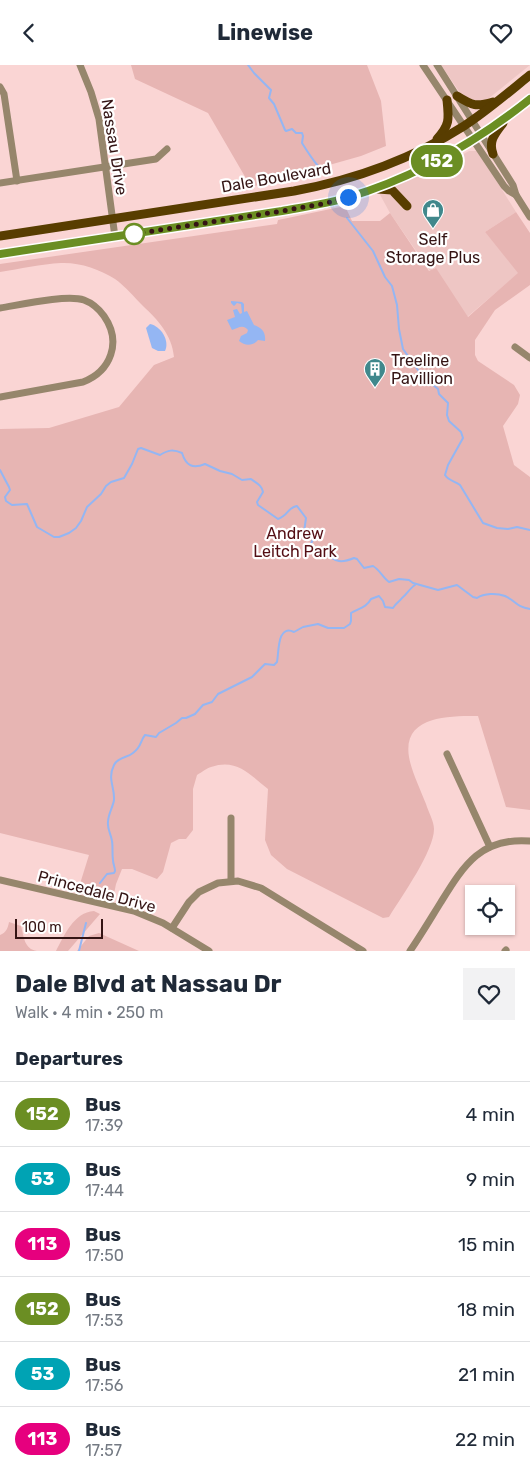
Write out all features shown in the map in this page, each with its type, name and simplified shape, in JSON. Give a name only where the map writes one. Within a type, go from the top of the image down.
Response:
[{"type":"main road","name":"Dale Boulevard","points":[[0,236],[314,187],[367,173],[431,145],[468,123],[530,75]]},
{"type":"main road","points":[[457,96],[477,106],[498,100]]},
{"type":"main road","name":"Dale Boulevard","points":[[0,254],[332,201],[373,189],[423,168],[478,138],[530,99]]},
{"type":"main road","points":[[431,145],[448,124],[447,100]]},
{"type":"main road","points":[[493,154],[491,146],[493,139],[507,117]]},
{"type":"main road","points":[[373,189],[392,190],[408,206]]},
{"type":"street","name":"Nassau Drive","points":[[80,65],[96,105],[115,237]]},
{"type":"street","points":[[423,65],[447,100],[468,123],[507,189],[516,195]]},
{"type":"street","points":[[437,65],[457,96],[468,123]]},
{"type":"street","points":[[0,87],[4,94],[17,181]]},
{"type":"street","points":[[478,138],[493,154],[513,185],[516,195],[530,217]]},
{"type":"street","points":[[0,183],[156,159],[167,149]]},
{"type":"street","points":[[0,308],[64,298],[82,299],[95,306],[101,312],[108,321],[113,338],[110,356],[106,363],[101,370],[88,379],[82,382],[0,397]]},
{"type":"street","points":[[515,347],[530,358]]},
{"type":"street","points":[[447,754],[490,847]]},
{"type":"street","points":[[230,818],[231,881]]},
{"type":"street","points":[[410,951],[458,874],[472,859],[490,847],[514,840],[530,841]]},
{"type":"street","name":"Princedale Drive","points":[[0,880],[134,911],[157,920],[209,951]]},
{"type":"street","points":[[172,928],[186,906],[199,892],[218,883],[231,881],[245,882],[261,888],[363,951]]},
{"type":"shaded area","points":[[441,65],[530,65],[483,103],[465,100]]},
{"type":"shaded area","points":[[469,151],[477,151],[479,153],[516,212],[485,232],[519,273],[467,317],[435,268],[430,271],[390,213],[378,191],[449,162]]},
{"type":"green space","points":[[131,65],[367,65],[381,101],[386,146],[361,156],[251,187],[208,113],[135,79]]},
{"type":"green space","name":"Andrew Leitch Park","points":[[345,206],[352,221],[380,221],[390,213],[429,271],[436,268],[468,317],[518,273],[485,232],[516,212],[530,233],[530,285],[495,310],[475,340],[475,355],[478,361],[514,385],[520,395],[518,404],[503,426],[514,465],[530,477],[530,810],[506,807],[478,716],[442,718],[420,726],[413,733],[409,743],[410,762],[434,826],[433,838],[423,861],[389,917],[383,918],[287,869],[271,855],[265,840],[268,789],[242,769],[228,765],[209,768],[197,775],[193,789],[193,830],[186,839],[179,839],[171,843],[163,872],[157,879],[132,869],[122,869],[114,894],[79,887],[89,855],[0,833],[0,429],[49,428],[119,407],[154,365],[174,357],[173,349],[159,322],[126,288],[103,272],[68,263],[38,265],[0,272],[0,264],[277,224],[278,220]]},
{"type":"green space","points":[[94,911],[100,914],[68,951],[56,951],[75,920],[87,912]]},
{"type":"green space","points":[[9,922],[21,926],[27,945],[29,948],[37,951],[0,951],[0,935],[4,933]]},
{"type":"green space","points":[[99,933],[139,951],[77,951],[89,936]]},
{"type":"water","points":[[231,301],[244,304],[244,312],[247,311],[254,325],[263,331],[265,341],[258,340],[249,345],[239,341],[241,336],[247,333],[248,330],[242,327],[232,330],[227,320],[235,317],[233,310],[237,309],[240,314],[242,313],[241,304],[237,303],[234,306]]},
{"type":"water","points":[[150,324],[158,328],[164,335],[165,351],[158,351],[152,348],[146,328]]},
{"type":"waterway","points":[[248,65],[271,90],[269,98],[274,104],[285,130],[292,129],[296,133],[302,133],[302,143],[318,166]]},
{"type":"waterway","points":[[347,218],[373,251],[385,277],[392,286],[397,305],[403,349],[423,377],[438,389],[439,394],[448,403],[447,415],[449,421],[461,432],[463,438],[448,465],[445,475],[448,479],[460,485],[483,523],[497,528],[508,529],[517,527],[530,530]]},
{"type":"waterway","points":[[0,470],[10,490],[5,497],[6,501],[12,505],[27,504],[37,527],[54,537],[59,537],[76,528],[87,507],[101,494],[106,486],[111,482],[124,478],[138,449],[141,448],[160,455],[168,451],[176,451],[182,453],[190,465],[205,464],[232,474],[242,480],[251,479],[258,484],[263,492],[257,502],[258,505],[278,519],[297,506],[306,518],[304,532],[314,537],[309,548],[314,552],[320,552],[340,561],[357,559],[364,568],[373,566],[389,582],[399,579],[409,580],[413,583],[438,590],[457,585],[473,597],[477,598],[491,594],[502,595],[522,607],[530,609]]},
{"type":"waterway","points":[[100,883],[107,874],[114,873],[115,871],[112,841],[108,825],[114,800],[111,775],[116,762],[131,755],[145,735],[156,737],[182,718],[195,714],[203,705],[212,702],[218,694],[252,677],[265,664],[274,665],[277,662],[280,640],[284,632],[294,632],[303,627],[318,624],[328,628],[344,628],[350,624],[351,613],[365,606],[371,599],[379,596],[385,607],[393,608],[415,585]]},
{"type":"waterway","points":[[79,951],[86,923]]},
{"type":"bus line","name":"152","points":[[0,254],[282,211],[327,203],[348,197],[398,180],[454,152],[486,132],[530,99]]},
{"type":"place","name":"Self Storage Plus","points":[[433,229]]},
{"type":"place","name":"Treeline Pavillion","points":[[375,388]]},
{"type":"route","points":[[134,234],[282,211],[327,203],[348,197]]}]
